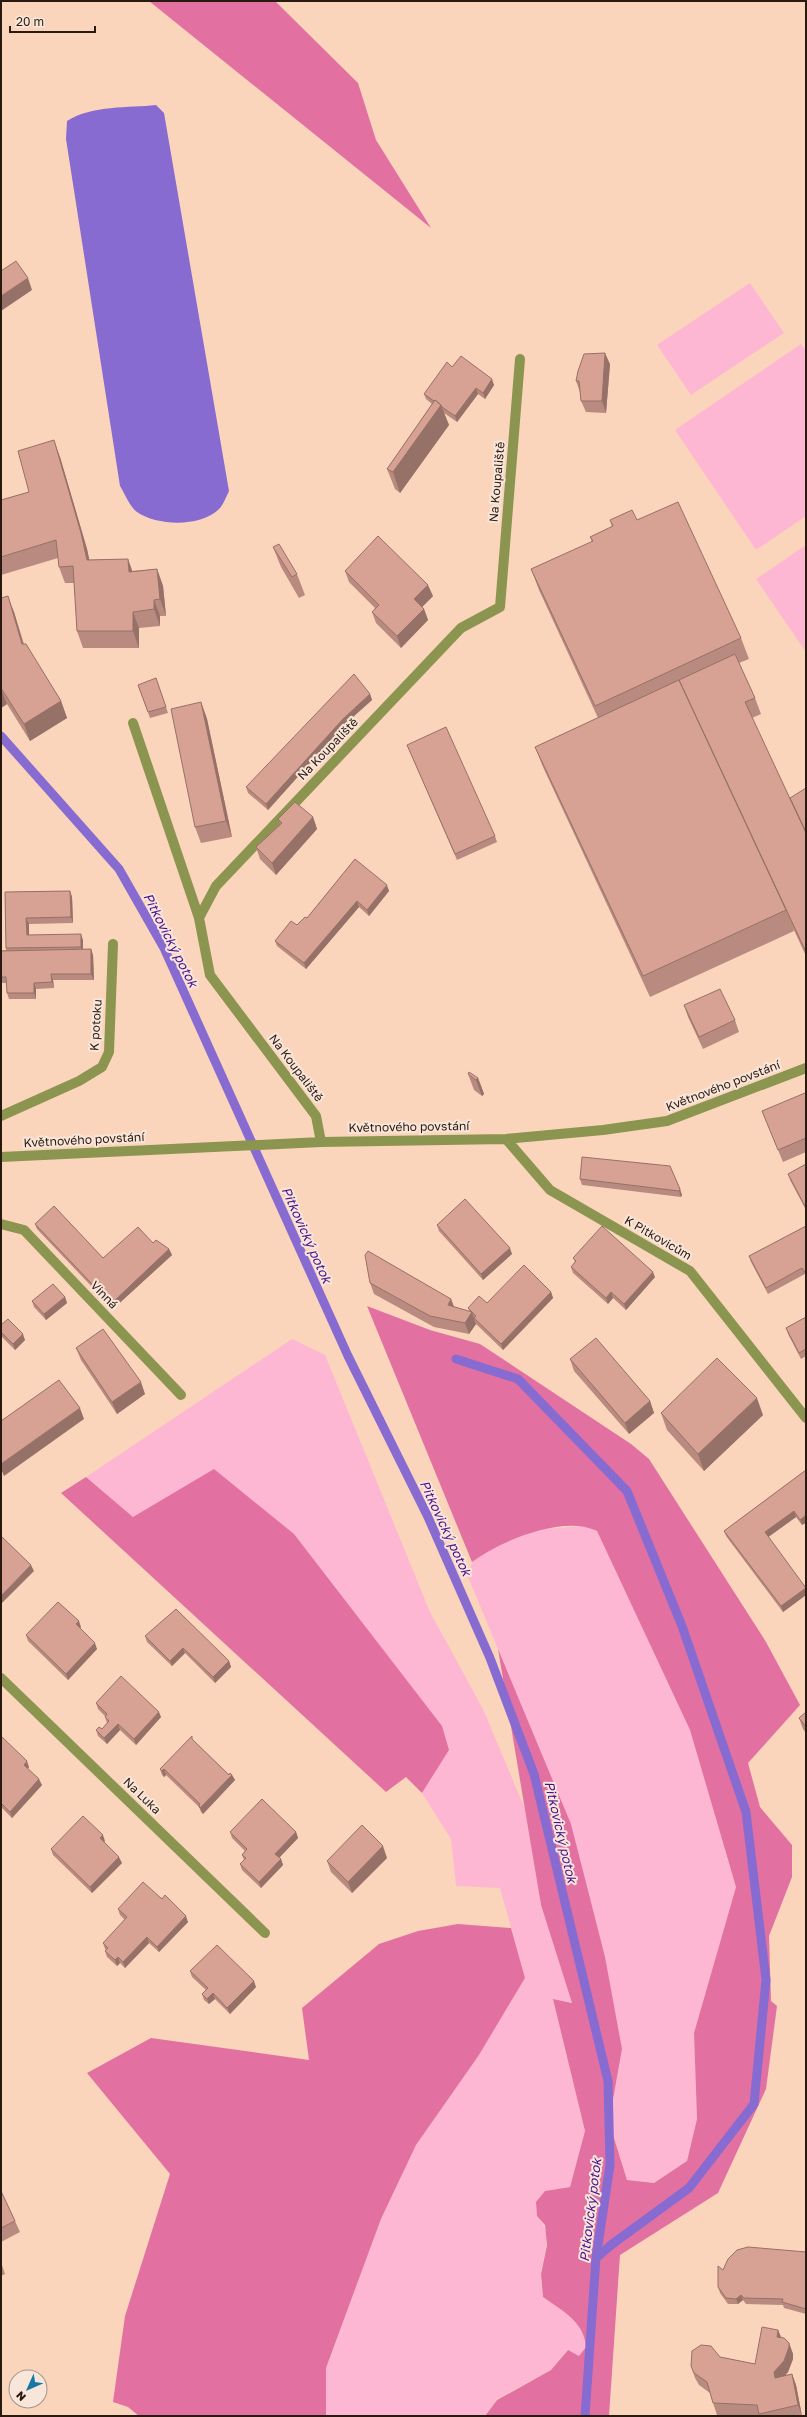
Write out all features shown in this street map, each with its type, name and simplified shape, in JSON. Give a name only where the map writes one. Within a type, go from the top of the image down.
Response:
[{"type":"street","name":"Na Koupaliště","points":[[321,1142],[316,1116],[210,975],[199,918],[216,886],[461,628],[500,607],[520,359]]},
{"type":"street","points":[[133,723],[199,918]]},
{"type":"street","name":"K potoku","points":[[1,1116],[79,1081],[102,1067],[109,1052],[113,944]]},
{"type":"street","name":"Květnového povstání","points":[[1,1157],[321,1142],[506,1139],[603,1130],[667,1121],[806,1068]]},
{"type":"street","name":"K Pitkovicům","points":[[506,1139],[550,1190],[690,1271],[806,1418]]},
{"type":"street","name":"Vinná","points":[[1,1224],[24,1230],[181,1395]]},
{"type":"street","name":"Na Luka","points":[[1,1678],[265,1933]]},
{"type":"shaded area","points":[[149,1],[275,1],[358,83],[376,140],[431,228]]},
{"type":"shaded area","points":[[156,105],[164,113],[229,491],[218,510],[210,516],[190,522],[178,523],[156,520],[145,517],[137,512],[130,504],[120,486],[66,139],[67,121],[77,116],[88,112],[111,108]]},
{"type":"shaded area","points":[[750,283],[784,333],[691,395],[657,345]]},
{"type":"shaded area","points":[[801,344],[806,351],[806,516],[756,550],[675,430]]},
{"type":"shaded area","points":[[806,545],[806,652],[756,579]]},
{"type":"shaded area","points":[[367,1306],[430,1330],[480,1344],[631,1444],[649,1459],[766,1642],[800,1705],[748,1763],[760,1807],[792,1845],[792,1877],[769,1936],[771,2001],[777,2006],[766,2089],[718,2193],[620,2255],[609,2416],[485,2416],[497,2400],[551,2370],[568,2350],[579,2356],[586,2347],[581,2330],[577,2323],[543,2297],[541,2274],[547,2245],[545,2225],[537,2216],[536,2202],[545,2191],[570,2187],[585,2131],[553,1999],[572,2003],[541,1905],[498,1649],[571,1824],[605,1957],[622,2049],[609,2122],[627,2180],[654,2183],[687,2161],[697,2119],[694,2033],[736,1887],[690,1730],[597,1531],[583,1527],[567,1526],[533,1532],[515,1538],[472,1562]]},
{"type":"shaded area","points":[[292,1339],[325,1355],[430,1612],[483,1709],[525,1809],[541,1905],[572,2003],[553,1999],[585,2131],[570,2187],[545,2191],[537,2216],[542,2223],[547,2236],[541,2275],[543,2297],[577,2323],[584,2338],[586,2347],[579,2356],[567,2350],[551,2370],[497,2399],[485,2416],[326,2416],[326,2368],[381,2219],[416,2145],[479,2055],[525,1978],[500,1888],[456,1886],[451,1839],[422,1793],[449,1750],[133,1517],[86,1477]]},
{"type":"shaded area","points":[[456,1415],[543,1529],[586,1526],[597,1531],[690,1730],[736,1887],[694,2033],[697,2119],[687,2161],[654,2183],[627,2180],[609,2122],[622,2049],[571,1824],[468,1577],[472,1562],[487,1550],[511,1539]]},
{"type":"shaded area","points":[[214,1469],[294,1534],[442,1726],[449,1750],[422,1793],[406,1777],[386,1792],[61,1493],[86,1477],[133,1517]]},
{"type":"shaded area","points":[[458,1924],[511,1928],[525,1978],[479,2055],[416,2145],[381,2219],[326,2368],[326,2416],[139,2416],[128,2407],[113,2402],[125,2316],[170,2174],[87,2073],[151,2038],[309,2060],[302,2008],[379,1944],[418,1931]]},
{"type":"building","points":[[16,261],[28,278],[1,296],[1,271]]},
{"type":"building","points":[[605,353],[602,401],[581,401],[579,381],[576,381],[584,354]]},
{"type":"building","points":[[461,356],[492,379],[483,393],[476,388],[455,416],[435,400],[434,401],[424,394],[447,362],[452,367]]},
{"type":"building","points":[[435,400],[441,405],[393,472],[387,469]]},
{"type":"building","points":[[54,440],[81,533],[87,560],[128,559],[129,572],[157,569],[160,599],[154,600],[154,609],[133,612],[133,631],[77,631],[73,566],[59,567],[56,540],[1,557],[1,500],[29,492],[18,451]]},
{"type":"building","points":[[678,502],[741,638],[595,706],[531,569],[593,541],[590,537],[613,526],[610,520],[632,510],[637,520]]},
{"type":"building","points":[[378,536],[428,585],[414,599],[424,609],[397,636],[372,612],[379,605],[345,571]]},
{"type":"building","points":[[279,544],[297,574],[292,577],[273,547]]},
{"type":"building","points":[[8,596],[22,644],[26,644],[61,701],[24,724],[1,688],[1,598]]},
{"type":"building","points":[[735,654],[755,698],[745,702],[806,833],[806,952],[679,680]]},
{"type":"building","points":[[354,674],[370,694],[343,719],[266,804],[246,787]]},
{"type":"building","points":[[156,678],[166,707],[148,712],[138,685]]},
{"type":"building","points":[[679,680],[786,910],[643,976],[535,747]]},
{"type":"building","points":[[201,702],[226,821],[195,827],[171,709]]},
{"type":"building","points":[[446,727],[495,836],[455,854],[407,745]]},
{"type":"building","points":[[806,788],[806,832],[790,798]]},
{"type":"building","points":[[295,802],[313,817],[272,863],[256,847],[282,823],[278,819]]},
{"type":"building","points":[[355,859],[387,885],[367,910],[357,901],[304,963],[275,941],[291,921],[297,925],[305,917],[307,918]]},
{"type":"building","points":[[70,891],[71,917],[26,918],[27,935],[81,934],[81,947],[6,948],[5,892]]},
{"type":"building","points":[[91,949],[91,974],[51,974],[52,982],[34,983],[34,993],[7,993],[6,977],[1,977],[1,951]]},
{"type":"building","points":[[720,989],[735,1020],[699,1037],[684,1005]]},
{"type":"building","points":[[469,1072],[478,1078],[476,1080],[468,1074]]},
{"type":"building","points":[[805,1093],[806,1138],[778,1150],[762,1111]]},
{"type":"building","points":[[582,1157],[670,1166],[680,1189],[679,1191],[580,1179]]},
{"type":"building","points":[[806,1164],[806,1208],[788,1174]]},
{"type":"building","points":[[465,1199],[510,1248],[481,1274],[437,1225]]},
{"type":"building","points":[[54,1206],[103,1258],[138,1227],[153,1243],[156,1240],[169,1249],[111,1304],[35,1224]]},
{"type":"building","points":[[602,1226],[653,1272],[624,1304],[611,1292],[606,1298],[571,1267],[576,1261],[573,1258]]},
{"type":"building","points":[[806,1226],[806,1274],[802,1268],[766,1288],[749,1256]]},
{"type":"building","points":[[368,1251],[451,1299],[448,1305],[472,1312],[465,1323],[430,1316],[370,1283],[365,1255]]},
{"type":"building","points":[[524,1265],[551,1292],[501,1344],[474,1318],[476,1316],[468,1308],[479,1296],[487,1303]]},
{"type":"building","points":[[53,1284],[65,1297],[44,1314],[32,1301]]},
{"type":"building","points":[[806,1317],[806,1349],[799,1353],[786,1328]]},
{"type":"building","points":[[8,1319],[23,1334],[13,1344],[1,1332],[1,1325]]},
{"type":"building","points":[[103,1329],[141,1382],[112,1402],[76,1348]]},
{"type":"building","points":[[596,1338],[650,1401],[625,1423],[570,1359]]},
{"type":"building","points":[[717,1358],[757,1398],[698,1454],[661,1413]]},
{"type":"building","points":[[59,1380],[80,1408],[1,1464],[1,1421]]},
{"type":"building","points":[[806,1470],[806,1515],[800,1520],[794,1511],[765,1532],[806,1588],[781,1606],[724,1531]]},
{"type":"building","points":[[1,1536],[31,1565],[1,1596]]},
{"type":"building","points":[[58,1602],[79,1621],[76,1624],[95,1643],[66,1674],[26,1635]]},
{"type":"building","points":[[176,1609],[229,1661],[213,1677],[183,1648],[170,1661],[145,1636]]},
{"type":"building","points":[[121,1676],[159,1712],[134,1739],[118,1724],[104,1738],[96,1730],[99,1727],[102,1729],[109,1721],[105,1717],[107,1714],[96,1703]]},
{"type":"building","points":[[806,1712],[806,1727],[799,1718]]},
{"type":"building","points":[[1,1736],[27,1761],[24,1765],[39,1779],[10,1812],[1,1803]]},
{"type":"building","points":[[192,1736],[192,1739],[229,1775],[230,1773],[232,1775],[200,1808],[200,1804],[164,1769],[162,1771],[160,1769]]},
{"type":"building","points":[[262,1799],[296,1832],[275,1854],[281,1859],[259,1882],[240,1864],[246,1858],[242,1855],[247,1849],[230,1832]]},
{"type":"building","points":[[83,1816],[103,1835],[100,1838],[119,1857],[90,1887],[51,1849]]},
{"type":"building","points":[[362,1825],[383,1846],[348,1882],[327,1861]]},
{"type":"building","points":[[143,1882],[162,1899],[165,1895],[186,1916],[157,1947],[147,1937],[123,1962],[118,1957],[115,1960],[105,1951],[108,1948],[103,1943],[127,1917],[118,1909]]},
{"type":"building","points":[[217,1945],[254,1981],[227,2008],[213,1993],[207,1999],[202,1994],[208,1988],[190,1971]]},
{"type":"building","points":[[1,2191],[15,2221],[1,2228]]},
{"type":"building","points":[[748,2247],[806,2252],[806,2309],[782,2302],[783,2299],[744,2298],[741,2295],[736,2299],[726,2298],[718,2287],[718,2266],[723,2270],[728,2259],[737,2250]]},
{"type":"building","points":[[762,2327],[778,2330],[777,2337],[784,2338],[789,2343],[784,2361],[774,2372],[775,2378],[792,2374],[798,2405],[759,2414],[757,2405],[713,2403],[707,2382],[694,2373],[691,2366],[692,2351],[701,2345],[711,2346],[720,2357],[755,2364]]},
{"type":"waterway","name":"Pitkovický potok","points":[[1,736],[119,869],[164,948],[348,1356],[428,1517],[490,1658],[534,1774],[608,2081],[610,2165],[596,2258],[585,2416]]},
{"type":"waterway","points":[[456,1359],[518,1379],[627,1491],[682,1626],[746,1812],[766,1980],[754,2104],[689,2188],[611,2245],[596,2258]]}]
